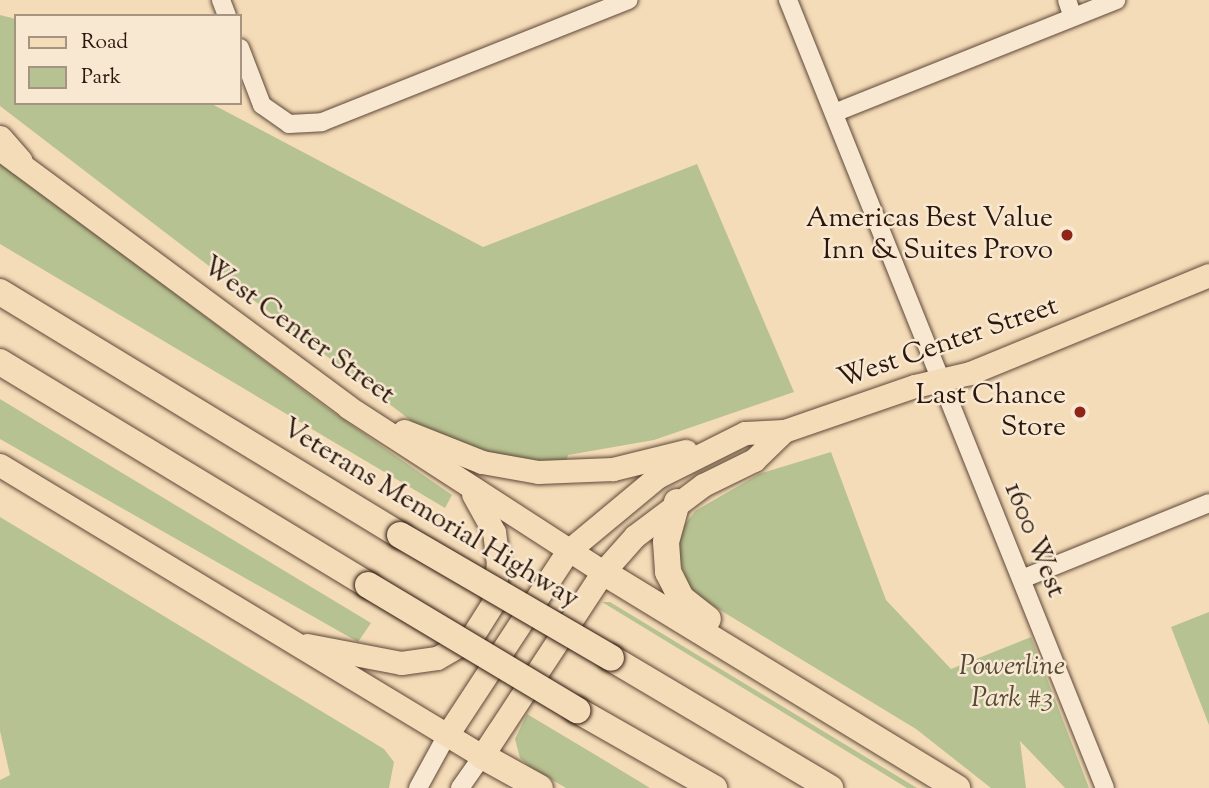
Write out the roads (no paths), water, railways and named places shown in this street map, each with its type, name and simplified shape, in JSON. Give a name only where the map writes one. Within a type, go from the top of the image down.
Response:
[{"type":"highway","points":[[0,139],[10,156]]},
{"type":"highway","name":"Veterans Memorial Highway","points":[[0,292],[400,535],[830,788]]},
{"type":"highway","points":[[0,362],[577,710],[714,788]]},
{"type":"highway","points":[[677,502],[666,542],[668,572],[681,598],[721,631],[733,649]]},
{"type":"highway","points":[[603,572],[957,788]]},
{"type":"highway","points":[[482,757],[540,788]]},
{"type":"main road","name":"West Center Street","points":[[10,156],[348,407],[470,489],[603,572]]},
{"type":"main road","name":"West Center Street","points":[[447,734],[568,551],[632,494],[723,442],[745,433],[784,431],[942,379],[970,373],[1209,275]]},
{"type":"main road","points":[[348,407],[456,454],[538,472],[613,469],[723,442]]},
{"type":"main road","name":"West Center Street","points":[[482,757],[603,572],[635,536],[677,502],[754,460],[784,431]]},
{"type":"main road","points":[[0,465],[482,757]]},
{"type":"main road","points":[[300,645],[337,648],[401,663],[437,658],[471,638],[494,603],[499,564],[494,532],[470,489]]},
{"type":"street","points":[[242,53],[262,105],[289,124],[322,122],[629,0]]},
{"type":"street","name":"1600 West","points":[[788,0],[1105,788]]},
{"type":"street","points":[[1067,0],[1073,17]]},
{"type":"street","points":[[834,113],[1116,0]]},
{"type":"street","points":[[1022,579],[1209,503]]},
{"type":"street","name":"West Center Street","points":[[418,788],[447,734]]},
{"type":"street","name":"West Center Street","points":[[460,788],[482,757]]},
{"type":"place","name":"Americas Best Value Inn & Suites Provo","points":[[1067,235]]},
{"type":"place","name":"Last Chance Store","points":[[1080,412]]},
{"type":"park label","name":"Powerline Park #3","points":[[1012,683]]}]
